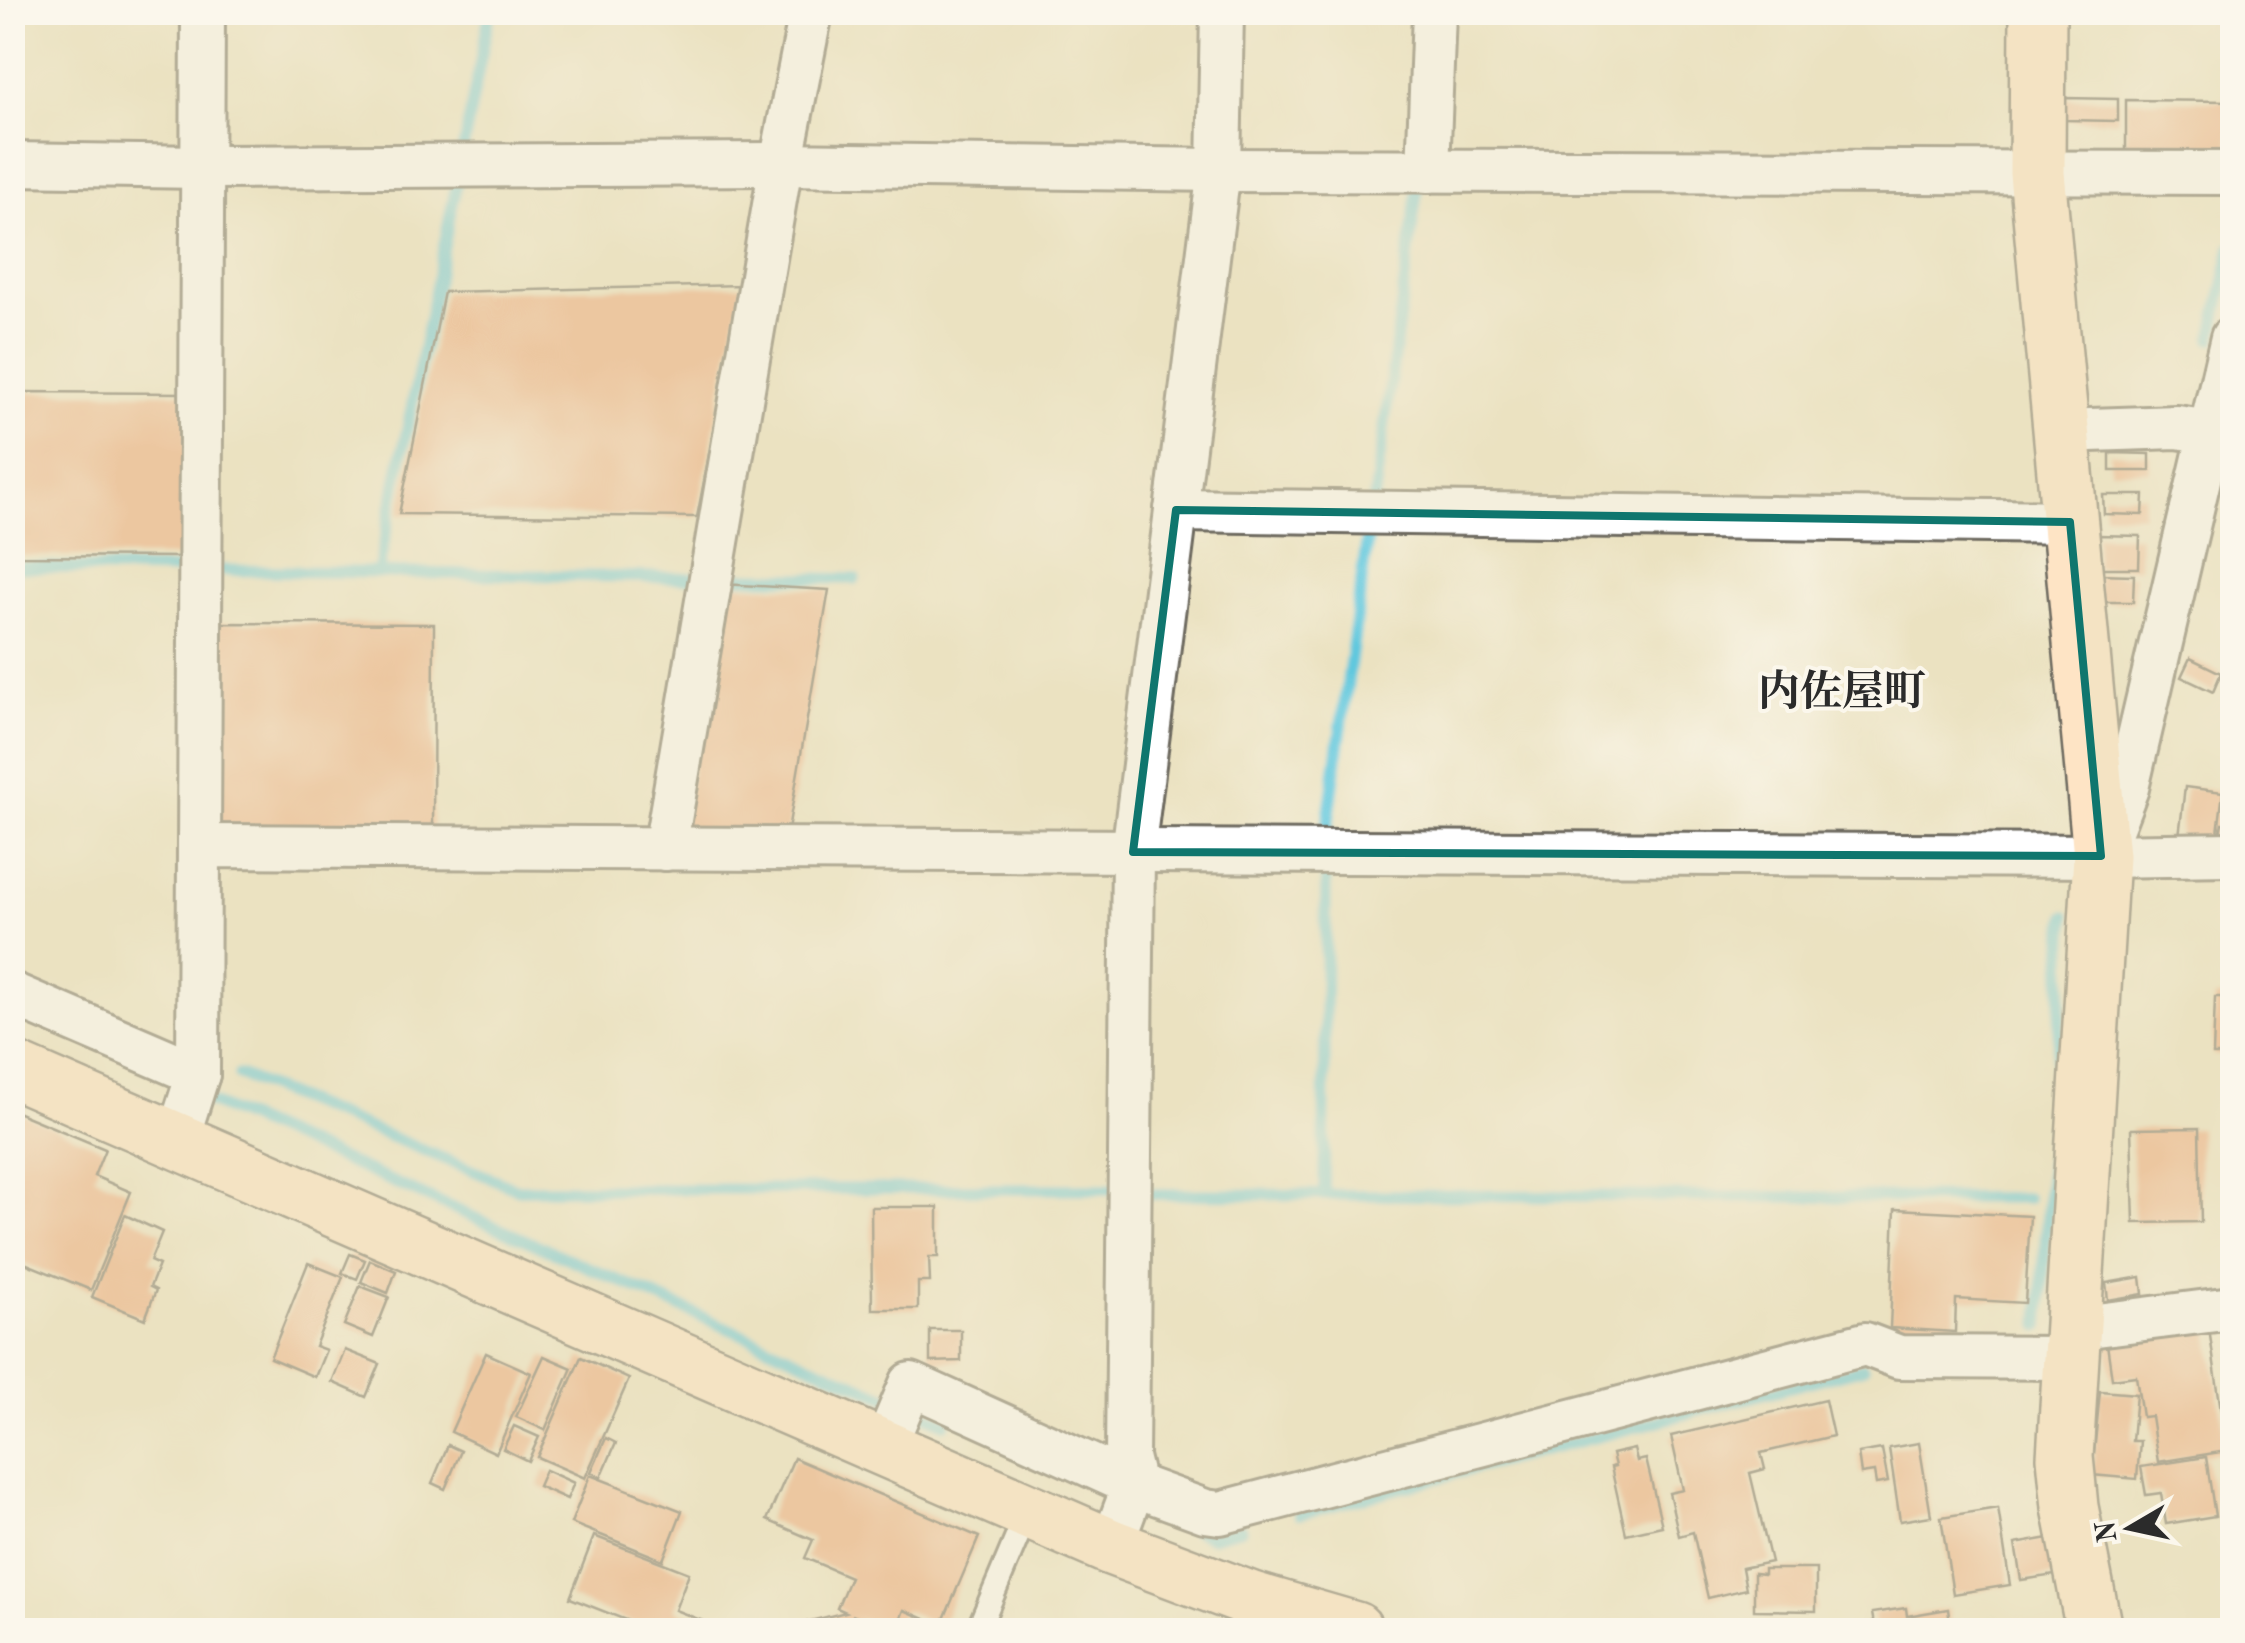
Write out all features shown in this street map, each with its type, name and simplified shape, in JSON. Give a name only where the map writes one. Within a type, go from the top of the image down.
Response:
[{"type":"street","points":[[189,1101],[199,846],[203,12]]},
{"type":"street","points":[[665,849],[810,12]]},
{"type":"street","points":[[1125,1509],[1133,852],[1219,170],[1222,12]]},
{"type":"street","points":[[1428,171],[1434,12]]},
{"type":"street","points":[[2038,12],[2037,173],[2101,856],[2065,1457],[2070,1507],[2094,1630]]},
{"type":"street","points":[[12,164],[781,164],[1219,170],[2232,173]]},
{"type":"street","points":[[2101,856],[2128,788],[2205,430],[2232,338]]},
{"type":"street","points":[[2061,431],[2205,430]]},
{"type":"street","points":[[1176,510],[2070,522]]},
{"type":"street","points":[[199,846],[2232,854]]},
{"type":"street","points":[[12,994],[189,1101],[896,1418],[1028,1511],[1125,1509],[1220,1513],[1864,1344],[1899,1358],[2072,1343],[2232,1308]]},
{"type":"street","points":[[12,1069],[189,1101]]},
{"type":"street","points":[[896,1418],[911,1384],[1125,1509],[1252,1600],[1354,1630]]},
{"type":"lane","points":[[978,1630],[1028,1511]]},
{"type":"highlighted area","points":[[1176,510],[2070,522],[2101,856],[1133,852]]},
{"type":"building","points":[[2064,98],[2118,99],[2118,121],[2064,120]]},
{"type":"building","points":[[2126,100],[2229,101],[2229,156],[2126,155]]},
{"type":"building","points":[[742,285],[697,517],[399,514],[444,292]]},
{"type":"building","points":[[12,392],[186,393],[185,557],[12,556]]},
{"type":"building","points":[[2110,453],[2150,454],[2150,471],[2110,471]]},
{"type":"building","points":[[2103,495],[2144,495],[2143,515],[2104,514]]},
{"type":"building","points":[[2096,535],[2140,536],[2139,568],[2096,568]]},
{"type":"building","points":[[2097,574],[2134,575],[2133,602],[2097,602]]},
{"type":"building","points":[[723,584],[829,590],[787,836],[682,831]]},
{"type":"building","points":[[217,623],[434,624],[433,828],[217,827]]},
{"type":"building","points":[[2190,658],[2221,673],[2213,692],[2181,677]]},
{"type":"building","points":[[2185,787],[2223,792],[2217,841],[2179,836]]},
{"type":"building","points":[[2222,823],[2232,824],[2232,840],[2219,838]]},
{"type":"building","points":[[2215,997],[2232,997],[2232,1055],[2213,1055]]},
{"type":"building","points":[[14,1111],[105,1149],[94,1176],[131,1192],[91,1290],[12,1258]]},
{"type":"building","points":[[2199,1128],[2201,1222],[2134,1223],[2131,1129]]},
{"type":"building","points":[[871,1207],[938,1207],[938,1257],[929,1257],[930,1282],[918,1282],[918,1309],[872,1309]]},
{"type":"building","points":[[1895,1209],[2030,1216],[2025,1303],[1956,1299],[1955,1332],[1890,1328]]},
{"type":"building","points":[[125,1215],[162,1232],[150,1261],[159,1265],[150,1287],[156,1290],[145,1319],[92,1297]]},
{"type":"building","points":[[350,1254],[365,1260],[357,1279],[342,1273]]},
{"type":"building","points":[[370,1260],[396,1271],[388,1293],[361,1282]]},
{"type":"building","points":[[308,1263],[343,1277],[315,1346],[326,1350],[315,1377],[270,1358]]},
{"type":"building","points":[[2141,1277],[2143,1294],[2108,1300],[2106,1283]]},
{"type":"building","points":[[360,1286],[389,1297],[373,1337],[344,1325]]},
{"type":"building","points":[[2208,1322],[2227,1451],[2158,1462],[2151,1416],[2142,1417],[2136,1376],[2112,1379],[2106,1337]]},
{"type":"building","points":[[930,1330],[961,1330],[961,1361],[930,1362]]},
{"type":"building","points":[[345,1350],[380,1364],[366,1397],[332,1382]]},
{"type":"building","points":[[486,1353],[531,1373],[496,1453],[451,1432]]},
{"type":"building","points":[[544,1356],[572,1368],[545,1430],[516,1417]]},
{"type":"building","points":[[581,1357],[629,1379],[585,1478],[537,1457]]},
{"type":"building","points":[[2100,1391],[2136,1394],[2132,1441],[2140,1441],[2137,1479],[2092,1475]]},
{"type":"building","points":[[1825,1400],[1833,1436],[1761,1453],[1765,1469],[1750,1473],[1771,1562],[1742,1568],[1746,1589],[1708,1598],[1693,1532],[1679,1536],[1669,1493],[1683,1490],[1671,1436]]},
{"type":"building","points":[[514,1426],[539,1437],[528,1461],[503,1449]]},
{"type":"building","points":[[606,1438],[616,1443],[601,1477],[591,1472]]},
{"type":"building","points":[[1919,1443],[1931,1516],[1900,1521],[1889,1448]]},
{"type":"building","points":[[448,1445],[461,1451],[445,1489],[432,1483]]},
{"type":"building","points":[[1634,1449],[1637,1461],[1646,1459],[1662,1526],[1626,1534],[1611,1467],[1615,1466],[1612,1454]]},
{"type":"building","points":[[1882,1449],[1888,1482],[1876,1484],[1874,1472],[1861,1474],[1858,1453]]},
{"type":"building","points":[[2206,1457],[2215,1516],[2166,1524],[2161,1493],[2146,1495],[2141,1467]]},
{"type":"building","points":[[794,1458],[979,1537],[941,1626],[904,1610],[896,1630],[852,1615],[872,1626],[854,1630],[775,1630],[846,1612],[837,1608],[850,1577],[805,1558],[813,1540],[767,1520]]},
{"type":"building","points":[[545,1470],[574,1483],[567,1499],[538,1486]]},
{"type":"building","points":[[590,1475],[682,1511],[663,1560],[571,1523]]},
{"type":"building","points":[[1998,1508],[2010,1585],[1953,1594],[1941,1517]]},
{"type":"building","points":[[594,1536],[689,1573],[675,1610],[726,1630],[651,1630],[570,1598]]},
{"type":"building","points":[[2049,1538],[2055,1575],[2021,1580],[2015,1544]]},
{"type":"building","points":[[1764,1569],[1816,1569],[1816,1611],[1754,1610],[1754,1573],[1764,1574]]},
{"type":"building","points":[[1906,1608],[1907,1616],[1948,1609],[1951,1630],[1875,1630],[1872,1613]]},
{"type":"waterway","points":[[462,153],[490,12]]},
{"type":"waterway","points":[[378,573],[458,176]]},
{"type":"waterway","points":[[1374,500],[1418,185]]},
{"type":"waterway","points":[[2212,339],[2232,248]]},
{"type":"waterway","points":[[1326,837],[1369,527]]},
{"type":"waterway","points":[[12,567],[189,570]]},
{"type":"waterway","points":[[211,570],[703,578]]},
{"type":"waterway","points":[[726,577],[855,579]]},
{"type":"waterway","points":[[1324,1195],[1326,864]]},
{"type":"waterway","points":[[2040,1326],[2066,916]]},
{"type":"waterway","points":[[239,1075],[518,1189],[1111,1189]]},
{"type":"waterway","points":[[198,1097],[945,1423]]},
{"type":"waterway","points":[[1143,1194],[2027,1198]]},
{"type":"waterway","points":[[1299,1514],[1863,1368]]},
{"type":"waterway","points":[[1180,1523],[1211,1537],[1241,1529]]},
{"type":"district","name":"内佐屋町","points":[[1842,694]]}]
